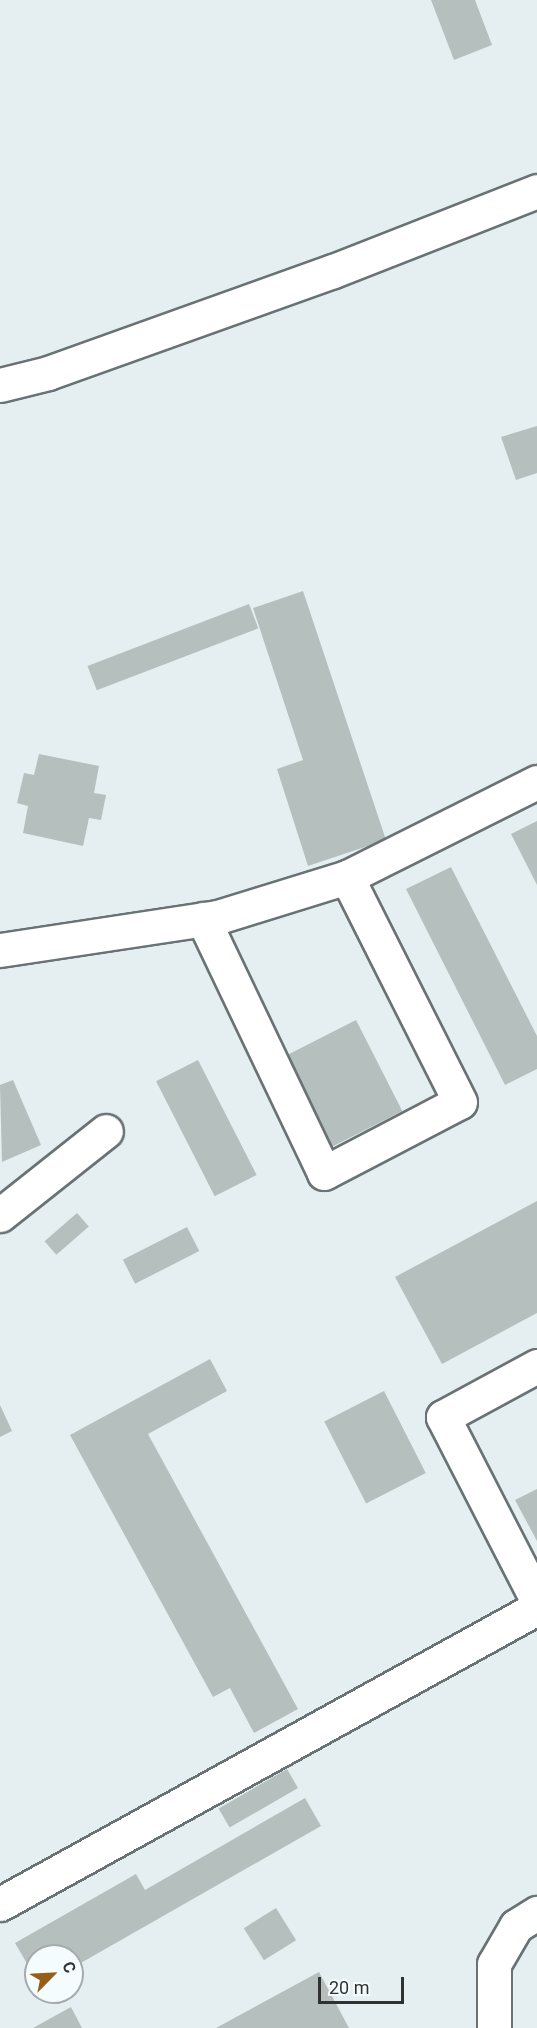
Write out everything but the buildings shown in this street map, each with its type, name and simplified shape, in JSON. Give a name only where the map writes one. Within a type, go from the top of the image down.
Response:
[{"type":"lane","points":[[0,385],[48,373],[333,271],[537,191]]},
{"type":"lane","points":[[0,950],[202,919],[347,878],[537,782]]},
{"type":"lane","points":[[202,919],[324,1173],[460,1102],[347,878]]},
{"type":"lane","points":[[0,1215],[106,1131]]},
{"type":"lane","points":[[537,1366],[443,1416],[537,1600]]},
{"type":"lane","points":[[0,1904],[537,1608]]},
{"type":"lane","points":[[494,2028],[494,1964],[516,1926],[537,1913]]}]
